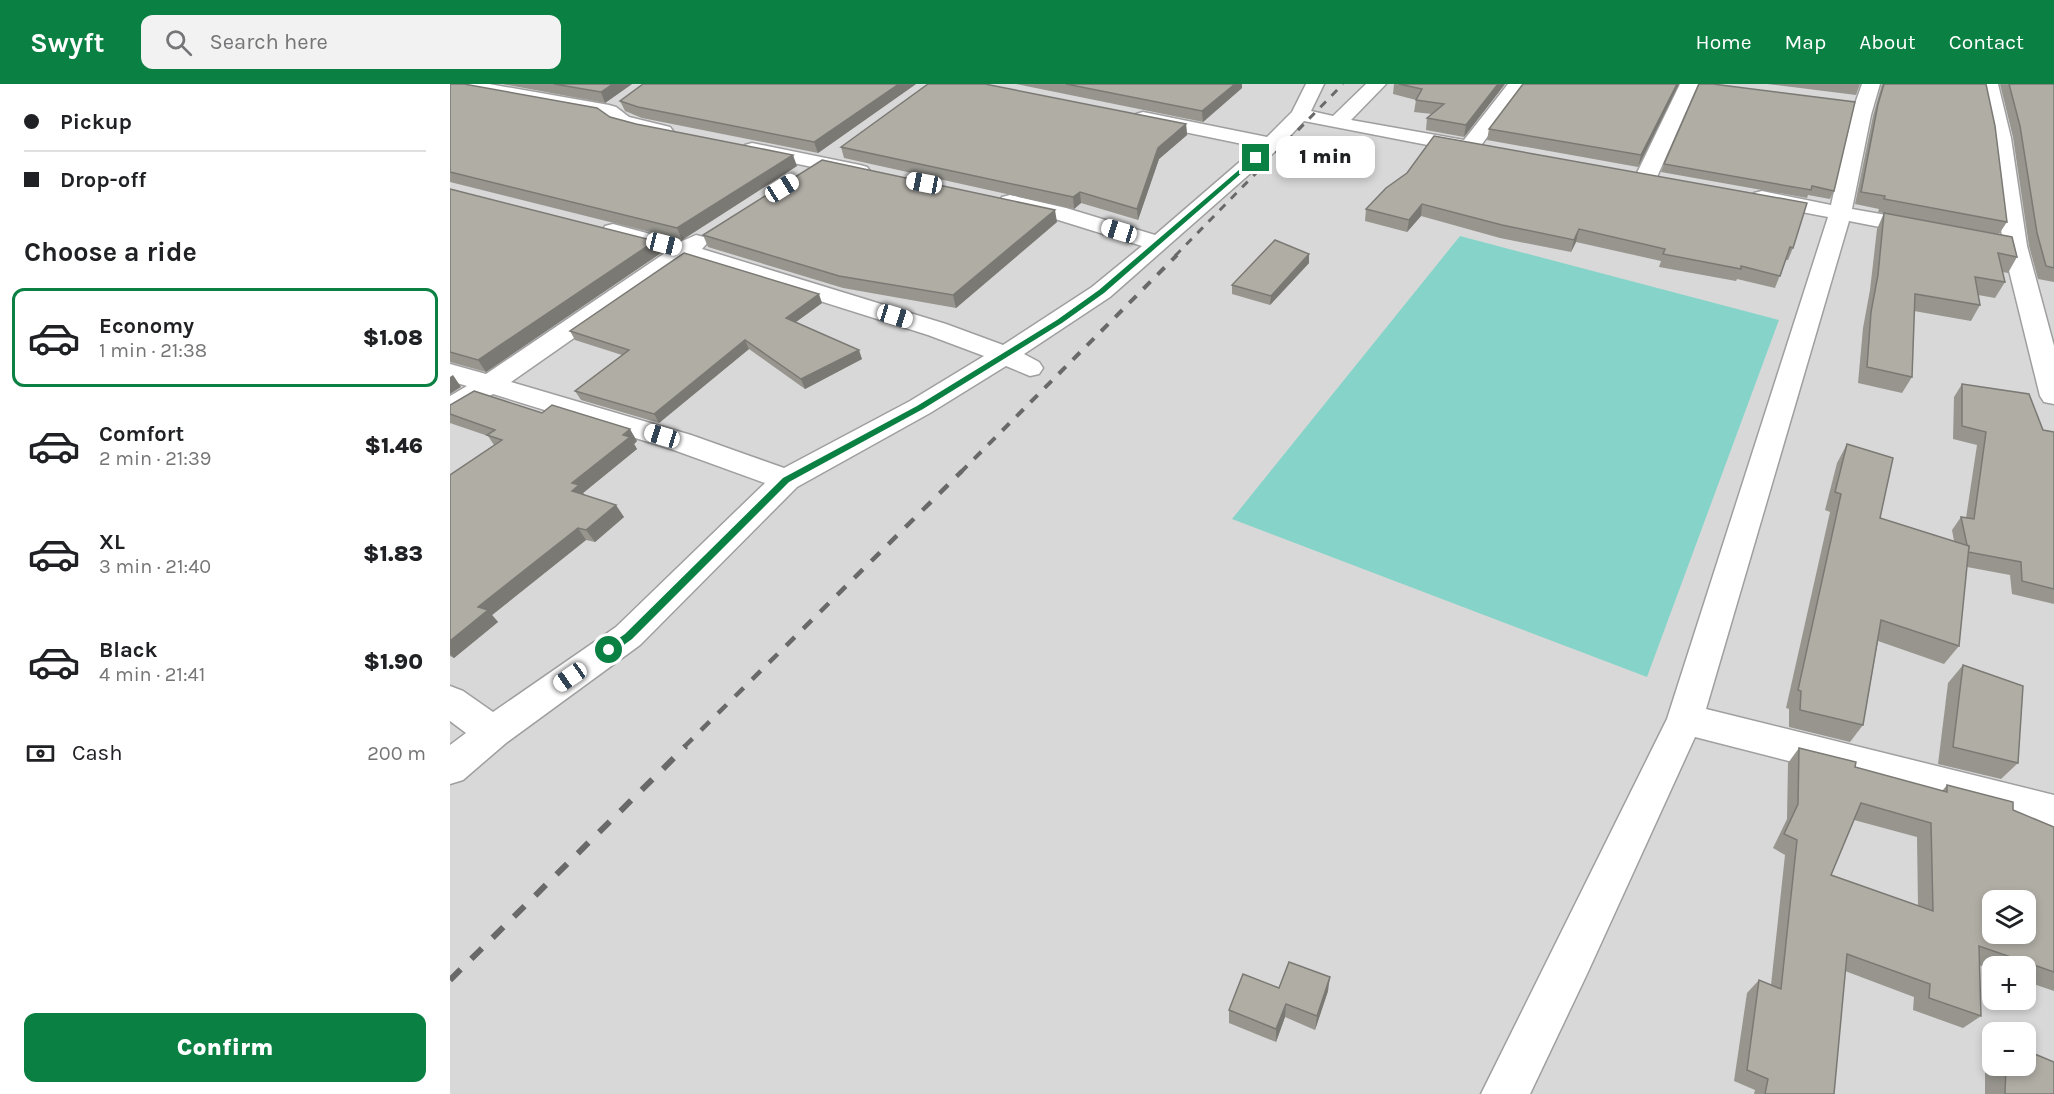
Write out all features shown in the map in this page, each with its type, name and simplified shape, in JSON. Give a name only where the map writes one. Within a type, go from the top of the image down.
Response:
[{"type":"street","points":[[458,84],[616,106],[622,121],[686,136]]},
{"type":"street","points":[[450,768],[493,732],[628,636],[786,480],[920,408],[1018,362],[1159,244],[1272,144],[1300,114],[1315,84]]},
{"type":"street","points":[[1336,123],[1377,84]]},
{"type":"street","points":[[1470,147],[1518,84]]},
{"type":"street","points":[[1645,177],[1689,84]]},
{"type":"street","points":[[1505,1094],[1572,959],[1685,719],[1840,213],[1861,115],[1871,84]]},
{"type":"street","points":[[1989,84],[2001,138],[2014,246],[2054,396]]},
{"type":"street","points":[[1844,102],[1866,104]]},
{"type":"street","points":[[1125,114],[1272,144]]},
{"type":"street","points":[[1300,114],[1336,123],[1505,153]]},
{"type":"street","points":[[791,182],[848,143]]},
{"type":"street","points":[[731,145],[877,174]]},
{"type":"street","points":[[1737,194],[1945,233]]},
{"type":"street","points":[[990,198],[1058,213],[1159,244]]},
{"type":"street","points":[[595,226],[685,250],[914,322],[1018,362]]},
{"type":"street","points":[[450,408],[488,385],[714,231]]},
{"type":"street","points":[[1991,242],[2014,246]]},
{"type":"street","points":[[450,372],[681,442],[786,480]]},
{"type":"street","points":[[450,701],[493,732]]},
{"type":"street","points":[[1685,719],[2054,812]]},
{"type":"shaded area","points":[[450,84],[2054,84],[2054,1094],[450,1094]]},
{"type":"shaded area","points":[[1460,236],[1779,320],[1647,677],[1232,519]]},
{"type":"building","points":[[450,84],[464,84],[597,108],[610,117],[636,124],[793,155],[677,228],[450,172]]},
{"type":"building","points":[[554,84],[613,84],[601,92]]},
{"type":"building","points":[[643,84],[899,84],[814,142],[638,107],[620,101]]},
{"type":"building","points":[[928,84],[985,84],[1186,124],[1158,148],[1137,209],[1080,192],[1073,197],[841,147]]},
{"type":"building","points":[[1066,84],[1235,84],[1202,111]]},
{"type":"building","points":[[1399,84],[1498,84],[1466,125],[1427,118],[1444,104],[1416,100],[1422,89]]},
{"type":"building","points":[[1523,84],[1677,84],[1641,155],[1489,129]]},
{"type":"building","points":[[1699,84],[1855,102],[1834,191],[1812,186],[1811,190],[1664,164]]},
{"type":"building","points":[[1884,84],[1986,84],[1995,126],[2007,222],[1884,199],[1885,196],[1861,192]]},
{"type":"building","points":[[2009,84],[2054,84],[2054,268],[2046,266],[2037,233],[2020,126]]},
{"type":"building","points":[[1434,136],[1807,203],[1793,248],[1790,247],[1780,276],[1741,266],[1741,269],[1663,254],[1665,249],[1579,229],[1574,240],[1502,225],[1422,204],[1409,220],[1366,209],[1386,188],[1407,173]]},
{"type":"building","points":[[822,160],[1055,210],[953,295],[839,276],[703,235]]},
{"type":"building","points":[[450,189],[655,241],[478,360],[450,352]]},
{"type":"building","points":[[1884,213],[2012,237],[2017,257],[1998,253],[2005,282],[1975,277],[1980,305],[1915,294],[1912,377],[1867,367],[1871,312],[1878,275]]},
{"type":"building","points":[[1275,240],[1309,254],[1271,296],[1232,285]]},
{"type":"building","points":[[684,253],[819,294],[786,318],[859,350],[801,379],[745,340],[654,414],[575,391],[629,350],[570,331]]},
{"type":"building","points":[[1962,384],[2029,394],[2043,430],[2054,432],[2054,589],[2022,581],[2021,562],[1968,552],[1969,546],[1961,517],[1974,519],[1986,432],[1962,426]]},
{"type":"building","points":[[474,391],[542,413],[552,405],[630,429],[623,435],[630,437],[572,483],[579,485],[572,491],[616,505],[586,530],[578,528],[478,607],[488,610],[450,641],[450,475],[502,440],[487,435],[495,430],[450,414],[450,405]]},
{"type":"building","points":[[1847,444],[1893,458],[1880,518],[1969,546],[1959,646],[1881,620],[1863,725],[1800,710],[1801,691],[1798,690],[1841,494],[1835,492]]},
{"type":"building","points":[[1963,665],[2023,686],[2018,763],[1953,747]]},
{"type":"building","points":[[1799,748],[1856,762],[1855,767],[1947,792],[1947,785],[2013,802],[2013,810],[2054,827],[2054,972],[2036,966],[2036,956],[2008,956],[1979,946],[1981,1016],[1929,998],[1930,984],[1847,954],[1834,1094],[1765,1094],[1768,1079],[1747,1070],[1759,980],[1781,989],[1797,840],[1784,834],[1798,804]],"holes":[[[1861,803],[1931,823],[1933,911],[1831,875]]]},
{"type":"building","points":[[1289,962],[1330,977],[1317,1016],[1286,1004],[1276,1029],[1229,1010],[1243,974],[1279,988]]},
{"type":"building","points":[[2036,1055],[2054,1062],[2054,1094],[2005,1094],[2006,1076],[2036,1076]]},
{"type":"railway","points":[[1175,256],[1343,84]]},
{"type":"railway","points":[[961,472],[1177,255]]},
{"type":"railway","points":[[684,747],[961,472]]},
{"type":"railway","points":[[450,980],[686,746]]},
{"type":"route","points":[[609,650],[628,636],[786,480],[920,408],[1060,321],[1101,292],[1133,263],[1159,244],[1256,158]]}]
